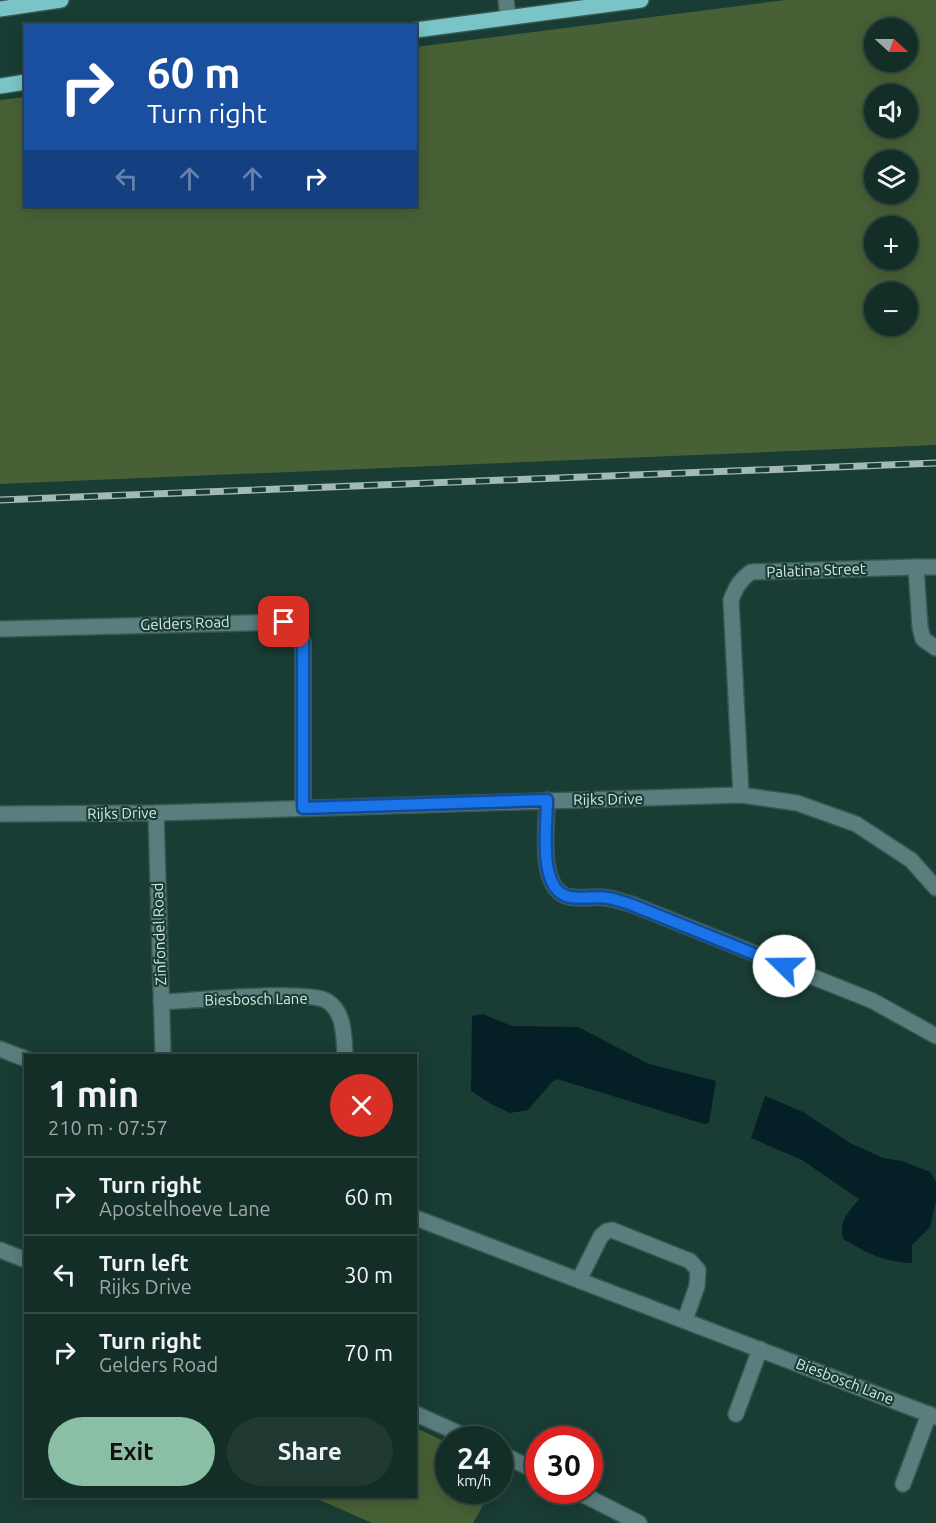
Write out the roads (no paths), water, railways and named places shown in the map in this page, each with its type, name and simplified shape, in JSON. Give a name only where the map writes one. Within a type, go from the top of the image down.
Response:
[{"type":"main road","points":[[0,9],[61,0]]},
{"type":"main road","points":[[417,30],[640,0]]},
{"type":"main road","points":[[0,86],[24,82]]},
{"type":"street","points":[[507,0],[508,17]]},
{"type":"street","points":[[916,567],[920,627],[924,639],[936,648]]},
{"type":"street","name":"Palatina Street","points":[[741,795],[731,600],[741,579],[751,572],[936,567]]},
{"type":"street","name":"Gelders Road","points":[[0,629],[284,622],[295,630],[303,642],[303,808]]},
{"type":"street","name":"Rijks Drive","points":[[0,814],[156,813],[741,795],[797,803],[856,824],[911,860],[936,888]]},
{"type":"street","points":[[547,800],[547,872],[552,884],[560,893],[569,897],[608,898],[630,904],[873,1001],[936,1036]]},
{"type":"street","name":"Zinfondel Road","points":[[156,813],[163,1054]]},
{"type":"street","name":"Biesbosch Lane","points":[[161,1002],[300,995],[327,1001],[335,1009],[344,1028],[345,1054]]},
{"type":"street","points":[[0,1049],[24,1058]]},
{"type":"street","name":"Biesbosch Lane","points":[[417,1218],[933,1416],[903,1484]]},
{"type":"street","points":[[579,1280],[601,1236],[612,1230],[621,1233],[690,1261],[698,1270],[697,1286],[685,1320]]},
{"type":"street","points":[[0,1250],[24,1259]]},
{"type":"street","points":[[736,1414],[760,1349]]},
{"type":"street","points":[[417,1414],[443,1426]]},
{"type":"street","points":[[602,1504],[639,1523]]},
{"type":"water","points":[[483,1014],[512,1026],[578,1027],[649,1064],[716,1081],[709,1123],[704,1124],[557,1079],[528,1110],[510,1113],[491,1104],[471,1091],[472,1016]]},
{"type":"water","points":[[765,1096],[803,1112],[850,1143],[883,1158],[902,1161],[930,1172],[936,1182],[936,1202],[930,1227],[912,1245],[912,1263],[876,1256],[843,1239],[843,1222],[859,1199],[802,1160],[751,1138]]},
{"type":"railway","points":[[0,500],[936,463]]}]
